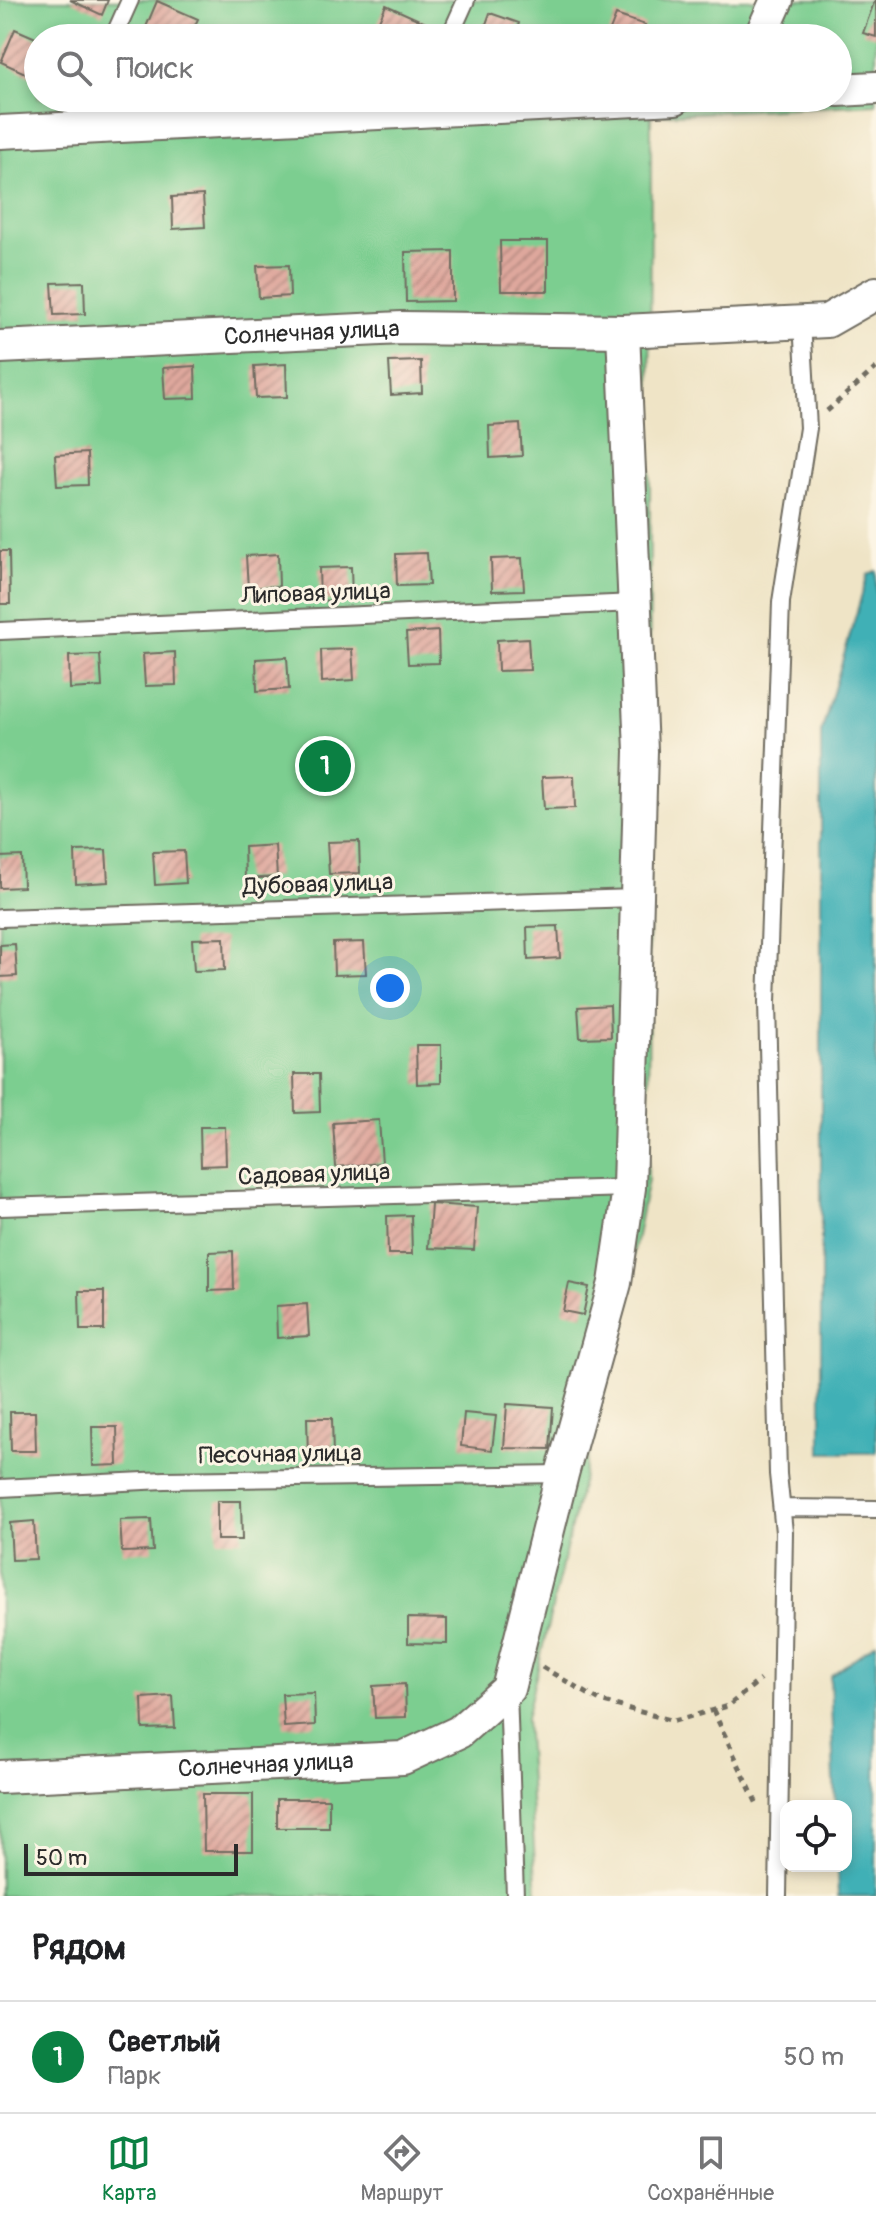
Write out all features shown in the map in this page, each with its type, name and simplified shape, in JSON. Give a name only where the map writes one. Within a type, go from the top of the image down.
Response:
[{"type":"street","points":[[766,24],[777,0]]},
{"type":"street","points":[[852,89],[876,88]]},
{"type":"street","points":[[0,132],[309,112]]},
{"type":"street","name":"Солнечная улица","points":[[0,347],[402,328],[623,331],[827,321],[876,293]]},
{"type":"street","points":[[508,1689],[562,1474],[615,1283],[629,1188],[641,751],[623,331]]},
{"type":"street","name":"Солнечная улица","points":[[0,1777],[403,1758],[459,1732],[508,1689]]},
{"type":"lane","points":[[119,24],[130,0]]},
{"type":"lane","points":[[455,24],[466,0]]},
{"type":"lane","points":[[70,129],[78,112]]},
{"type":"lane","points":[[778,1896],[784,1532],[778,1474],[767,1002],[781,602],[808,428],[802,322]]},
{"type":"lane","name":"Липовая улица","points":[[0,631],[635,603]]},
{"type":"lane","name":"Дубовая улица","points":[[0,918],[637,898]]},
{"type":"lane","name":"Садовая улица","points":[[0,1207],[629,1188]]},
{"type":"lane","name":"Песочная улица","points":[[0,1488],[165,1480],[562,1474]]},
{"type":"lane","points":[[782,1508],[876,1509]]},
{"type":"lane","points":[[508,1689],[515,1896]]},
{"type":"path","points":[[808,428],[876,368]]},
{"type":"path","points":[[517,1653],[600,1701],[674,1721],[728,1706],[782,1663]]},
{"type":"path","points":[[713,1710],[759,1807]]},
{"type":"green space","points":[[0,0],[876,0],[876,104],[852,105],[852,24],[24,24],[24,112],[712,112],[651,115],[648,1179],[623,1308],[526,1718],[537,1896],[0,1896]]},
{"type":"water","points":[[876,571],[876,1453],[821,1453],[821,733],[868,574]]},
{"type":"water","points":[[876,1643],[876,1896],[838,1896],[837,1872],[852,1872],[852,1800],[835,1800],[830,1676]]},
{"type":"building","points":[[70,0],[108,0],[102,15]]},
{"type":"building","points":[[876,0],[876,37],[863,33]]},
{"type":"building","points":[[157,1],[198,19],[196,24],[147,24]]},
{"type":"building","points":[[386,5],[426,23],[426,24],[377,24]]},
{"type":"building","points":[[490,13],[519,23],[519,24],[486,24]]},
{"type":"building","points":[[616,15],[642,24],[612,24]]},
{"type":"building","points":[[15,29],[24,33],[24,73],[1,62]]},
{"type":"building","points":[[203,195],[205,227],[173,229],[172,197]]},
{"type":"building","points":[[500,241],[548,241],[548,291],[501,291]]},
{"type":"building","points":[[453,251],[453,301],[406,302],[405,252]]},
{"type":"building","points":[[289,265],[290,296],[259,298],[257,266]]},
{"type":"building","points":[[84,282],[85,314],[54,315],[52,283]]},
{"type":"building","points":[[421,361],[422,393],[391,395],[389,362]]},
{"type":"building","points":[[286,364],[287,397],[256,398],[254,366]]},
{"type":"building","points":[[195,366],[196,398],[165,399],[163,368]]},
{"type":"building","points":[[520,424],[522,456],[490,458],[489,426]]},
{"type":"building","points":[[87,453],[88,485],[57,486],[55,455]]},
{"type":"building","points":[[0,551],[9,551],[10,604],[0,604]]},
{"type":"building","points":[[427,553],[429,585],[397,586],[396,554]]},
{"type":"building","points":[[278,554],[279,586],[248,588],[246,556]]},
{"type":"building","points":[[522,558],[524,590],[492,591],[491,559]]},
{"type":"building","points":[[351,567],[352,599],[320,601],[319,568]]},
{"type":"building","points":[[438,631],[439,663],[408,664],[406,633]]},
{"type":"building","points":[[528,638],[530,670],[498,671],[497,640]]},
{"type":"building","points":[[352,649],[354,680],[322,682],[321,650]]},
{"type":"building","points":[[175,652],[176,685],[145,686],[143,654]]},
{"type":"building","points":[[100,655],[102,687],[70,689],[69,656]]},
{"type":"building","points":[[287,657],[289,689],[257,691],[256,659]]},
{"type":"building","points":[[574,776],[575,808],[544,809],[542,777]]},
{"type":"building","points":[[359,841],[360,873],[329,874],[327,842]]},
{"type":"building","points":[[275,845],[277,877],[245,879],[244,847]]},
{"type":"building","points":[[106,850],[108,882],[76,884],[75,851]]},
{"type":"building","points":[[184,851],[186,883],[155,885],[153,852]]},
{"type":"building","points":[[22,856],[23,887],[0,888],[0,857]]},
{"type":"building","points":[[558,926],[560,958],[528,960],[527,927]]},
{"type":"building","points":[[224,938],[225,970],[194,971],[192,939]]},
{"type":"building","points":[[364,942],[366,974],[334,975],[333,943]]},
{"type":"building","points":[[15,944],[17,976],[0,977],[0,945]]},
{"type":"building","points":[[610,1005],[611,1037],[580,1038],[578,1007]]},
{"type":"building","points":[[416,1045],[441,1045],[441,1083],[417,1084]]},
{"type":"building","points":[[294,1074],[319,1074],[320,1112],[295,1113]]},
{"type":"building","points":[[379,1120],[382,1163],[336,1167],[333,1123]]},
{"type":"building","points":[[200,1127],[225,1127],[226,1165],[201,1166]]},
{"type":"building","points":[[431,1204],[477,1207],[474,1250],[428,1248]]},
{"type":"building","points":[[411,1215],[412,1254],[388,1254],[387,1216]]},
{"type":"building","points":[[233,1251],[234,1290],[209,1291],[209,1252]]},
{"type":"building","points":[[569,1283],[589,1287],[583,1315],[563,1311]]},
{"type":"building","points":[[79,1291],[104,1291],[104,1330],[80,1330]]},
{"type":"building","points":[[307,1304],[309,1336],[277,1338],[276,1306]]},
{"type":"building","points":[[507,1404],[553,1407],[550,1449],[504,1448]]},
{"type":"building","points":[[10,1412],[35,1412],[36,1451],[11,1451]]},
{"type":"building","points":[[464,1413],[496,1416],[492,1450],[461,1446]]},
{"type":"building","points":[[307,1418],[332,1418],[333,1456],[308,1457]]},
{"type":"building","points":[[92,1427],[117,1427],[118,1465],[93,1466]]},
{"type":"building","points":[[217,1501],[241,1501],[242,1540],[217,1540]]},
{"type":"building","points":[[151,1519],[153,1551],[122,1552],[120,1520]]},
{"type":"building","points":[[34,1521],[36,1559],[12,1560],[10,1523]]},
{"type":"building","points":[[408,1618],[447,1619],[447,1644],[408,1643]]},
{"type":"building","points":[[405,1684],[406,1717],[375,1718],[373,1686]]},
{"type":"building","points":[[314,1693],[315,1725],[284,1727],[282,1694]]},
{"type":"building","points":[[173,1696],[175,1728],[143,1729],[142,1698]]},
{"type":"building","points":[[203,1794],[253,1794],[253,1851],[204,1851]]},
{"type":"building","points":[[277,1799],[329,1799],[329,1828],[277,1828]]},
{"type":"place","name":"Светлый","points":[[325,766]]}]
